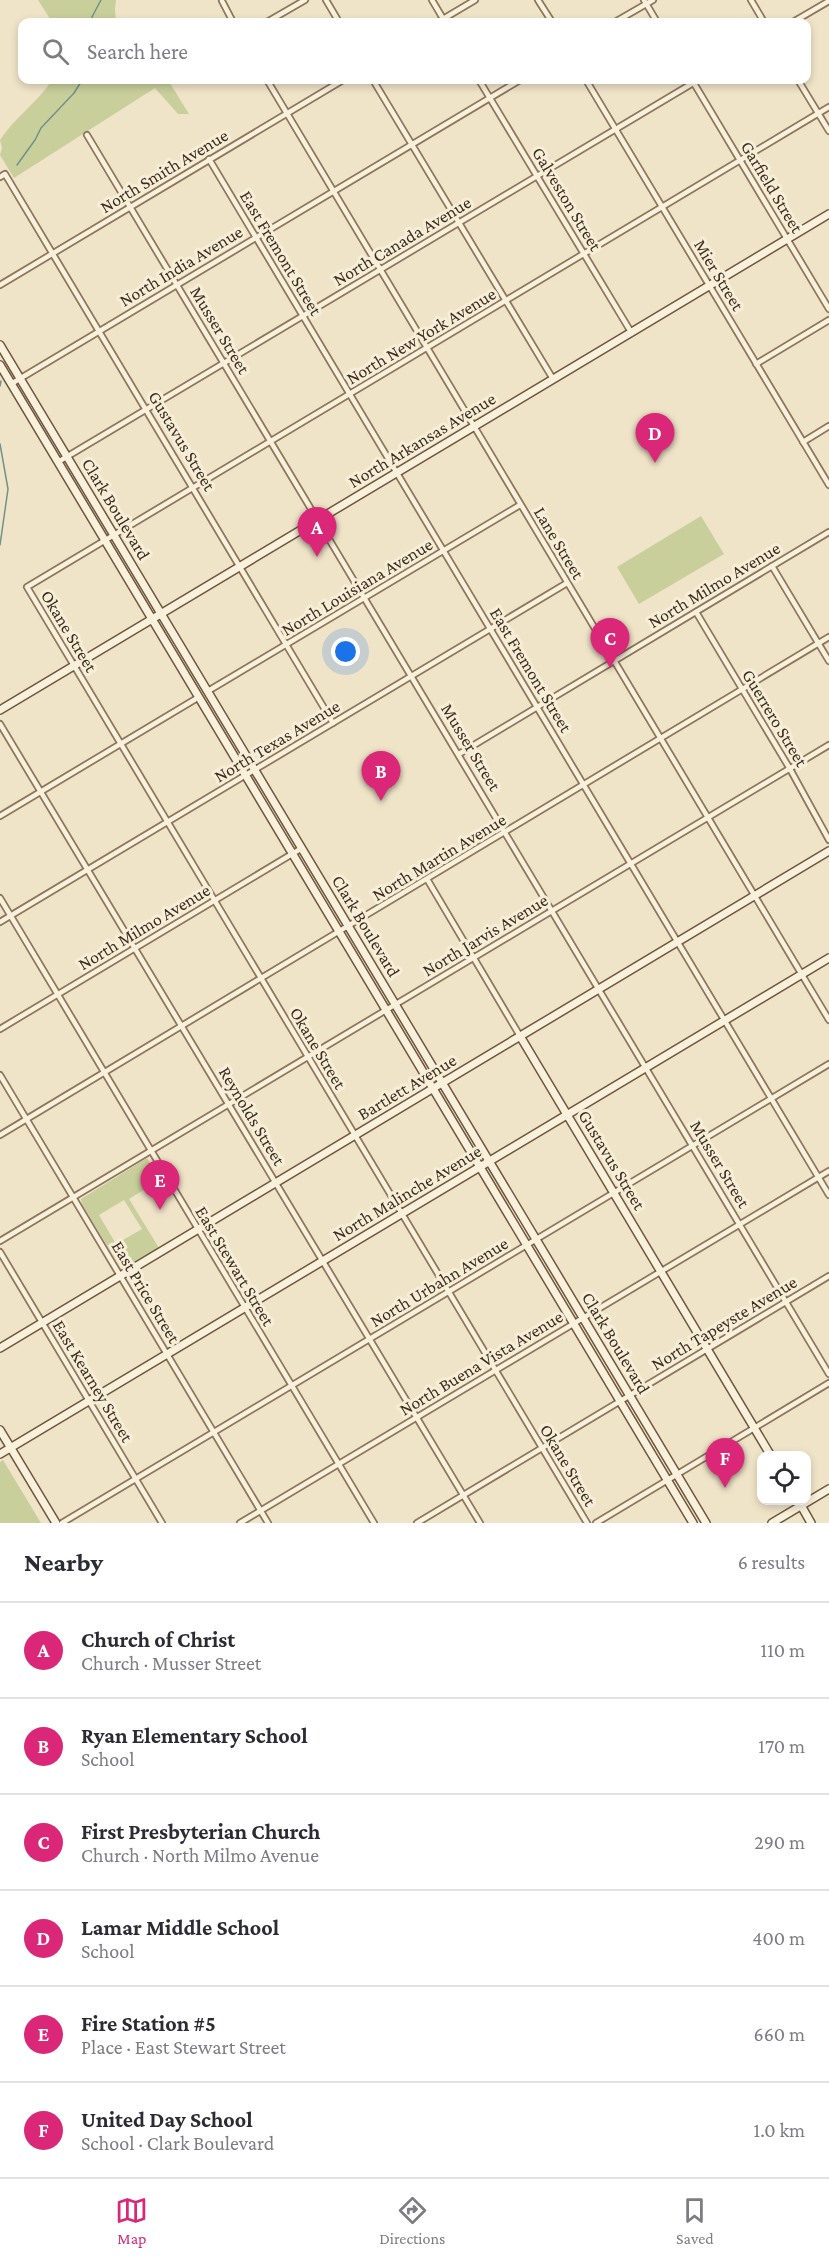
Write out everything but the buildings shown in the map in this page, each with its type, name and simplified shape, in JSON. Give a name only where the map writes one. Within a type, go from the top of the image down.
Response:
[{"type":"main road","name":"North Arkansas Avenue","points":[[0,710],[829,214]]},
{"type":"main road","name":"Clark Boulevard","points":[[0,345],[706,1523]]},
{"type":"main road","name":"Clark Boulevard","points":[[0,365],[693,1523]]},
{"type":"main road","name":"Bartlett Avenue","points":[[0,1348],[829,851]]},
{"type":"main road","name":"North Malinche Avenue","points":[[0,1454],[829,958]]},
{"type":"main road","name":"Gustavus Street","points":[[520,1036],[768,1451]]},
{"type":"main road","points":[[0,1430],[56,1523]]},
{"type":"main road","points":[[811,1497],[829,1489]]},
{"type":"main road","points":[[772,1523],[796,1505]]},
{"type":"main road","points":[[800,1505],[811,1523]]},
{"type":"street","points":[[274,18],[305,0]]},
{"type":"street","points":[[326,0],[337,18]]},
{"type":"street","points":[[432,0],[442,18]]},
{"type":"street","points":[[448,18],[475,0]]},
{"type":"street","points":[[538,0],[549,18]]},
{"type":"street","points":[[621,18],[645,2],[653,0]]},
{"type":"street","points":[[751,0],[762,18]]},
{"type":"street","points":[[222,1],[231,18]]},
{"type":"street","points":[[800,18],[829,1]]},
{"type":"street","points":[[645,2],[655,18]]},
{"type":"street","name":"Lane Street","points":[[269,84],[829,1020]]},
{"type":"street","name":"North Smith Avenue","points":[[0,285],[336,84]]},
{"type":"street","points":[[375,84],[553,379]]},
{"type":"street","name":"Galveston Street","points":[[482,84],[631,332]]},
{"type":"street","name":"North India Avenue","points":[[11,384],[513,84]]},
{"type":"street","name":"Mier Street","points":[[588,84],[829,484]]},
{"type":"street","name":"North Canada Avenue","points":[[58,462],[688,84]]},
{"type":"street","name":"Garfield Street","points":[[696,84],[829,309]]},
{"type":"street","points":[[801,84],[829,131]]},
{"type":"street","name":"North New York Avenue","points":[[27,587],[829,107]]},
{"type":"street","name":"Musser Street","points":[[87,135],[600,988],[829,1374]]},
{"type":"street","name":"East Fremont Street","points":[[209,159],[829,1195]]},
{"type":"street","name":"Gustavus Street","points":[[2,176],[99,331],[333,723]]},
{"type":"street","points":[[756,364],[829,320]]},
{"type":"street","points":[[803,442],[829,426]]},
{"type":"street","name":"North Louisiana Avenue","points":[[208,691],[520,505]]},
{"type":"street","name":"North Milmo Avenue","points":[[459,754],[829,532]]},
{"type":"street","points":[[772,566],[829,661]]},
{"type":"street","name":"North Texas Avenue","points":[[0,922],[567,583]]},
{"type":"street","name":"Okane Street","points":[[27,587],[587,1523]]},
{"type":"street","name":"Guerrero Street","points":[[696,612],[790,768],[829,840]]},
{"type":"street","name":"North Martin Avenue","points":[[0,1135],[829,637]]},
{"type":"street","points":[[0,816],[199,697]]},
{"type":"street","name":"Reynolds Street","points":[[0,724],[480,1523]]},
{"type":"street","name":"North Jarvis Avenue","points":[[0,1241],[829,745]]},
{"type":"street","name":"North Milmo Avenue","points":[[0,1029],[302,848]]},
{"type":"street","name":"Gustavus Street","points":[[427,879],[520,1036]]},
{"type":"street","name":"East Stewart Street","points":[[0,898],[374,1523]]},
{"type":"street","name":"North Urbahn Avenue","points":[[62,1523],[829,1064]]},
{"type":"street","name":"East Price Street","points":[[0,1075],[268,1523]]},
{"type":"street","name":"North Buena Vista Avenue","points":[[240,1523],[829,1171]]},
{"type":"street","name":"East Kearney Street","points":[[0,1252],[162,1523]]},
{"type":"street","name":"North Tapeyste Avenue","points":[[417,1523],[829,1276]]},
{"type":"street","points":[[596,1523],[829,1383]]},
{"type":"green space","points":[[38,0],[116,0],[116,18],[49,18]]},
{"type":"green space","points":[[49,84],[170,84],[189,114],[178,114],[155,88],[14,178],[0,155],[2,148],[0,140]]},
{"type":"green space","points":[[701,516],[724,554],[639,604],[617,567]]},
{"type":"green space","points":[[147,1158],[160,1180],[129,1199],[159,1248],[122,1268],[81,1199]],"holes":[[[124,1200],[142,1229],[116,1244],[99,1215]]]},
{"type":"green space","points":[[3,1460],[41,1523],[0,1523],[0,1462]]},
{"type":"waterway","points":[[92,18],[101,0]]},
{"type":"waterway","points":[[17,165],[41,128],[80,84]]},
{"type":"waterway","points":[[0,386],[1,381]]},
{"type":"waterway","points":[[0,444],[8,489],[0,545]]},
{"type":"place","name":"Lamar Middle School","points":[[655,463]]},
{"type":"place","name":"Church of Christ","points":[[317,557]]},
{"type":"place","name":"First Presbyterian Church","points":[[610,668]]},
{"type":"place","name":"Ryan Elementary School","points":[[381,801]]},
{"type":"place","name":"Fire Station #5","points":[[160,1210]]},
{"type":"place","name":"United Day School","points":[[725,1488]]}]
